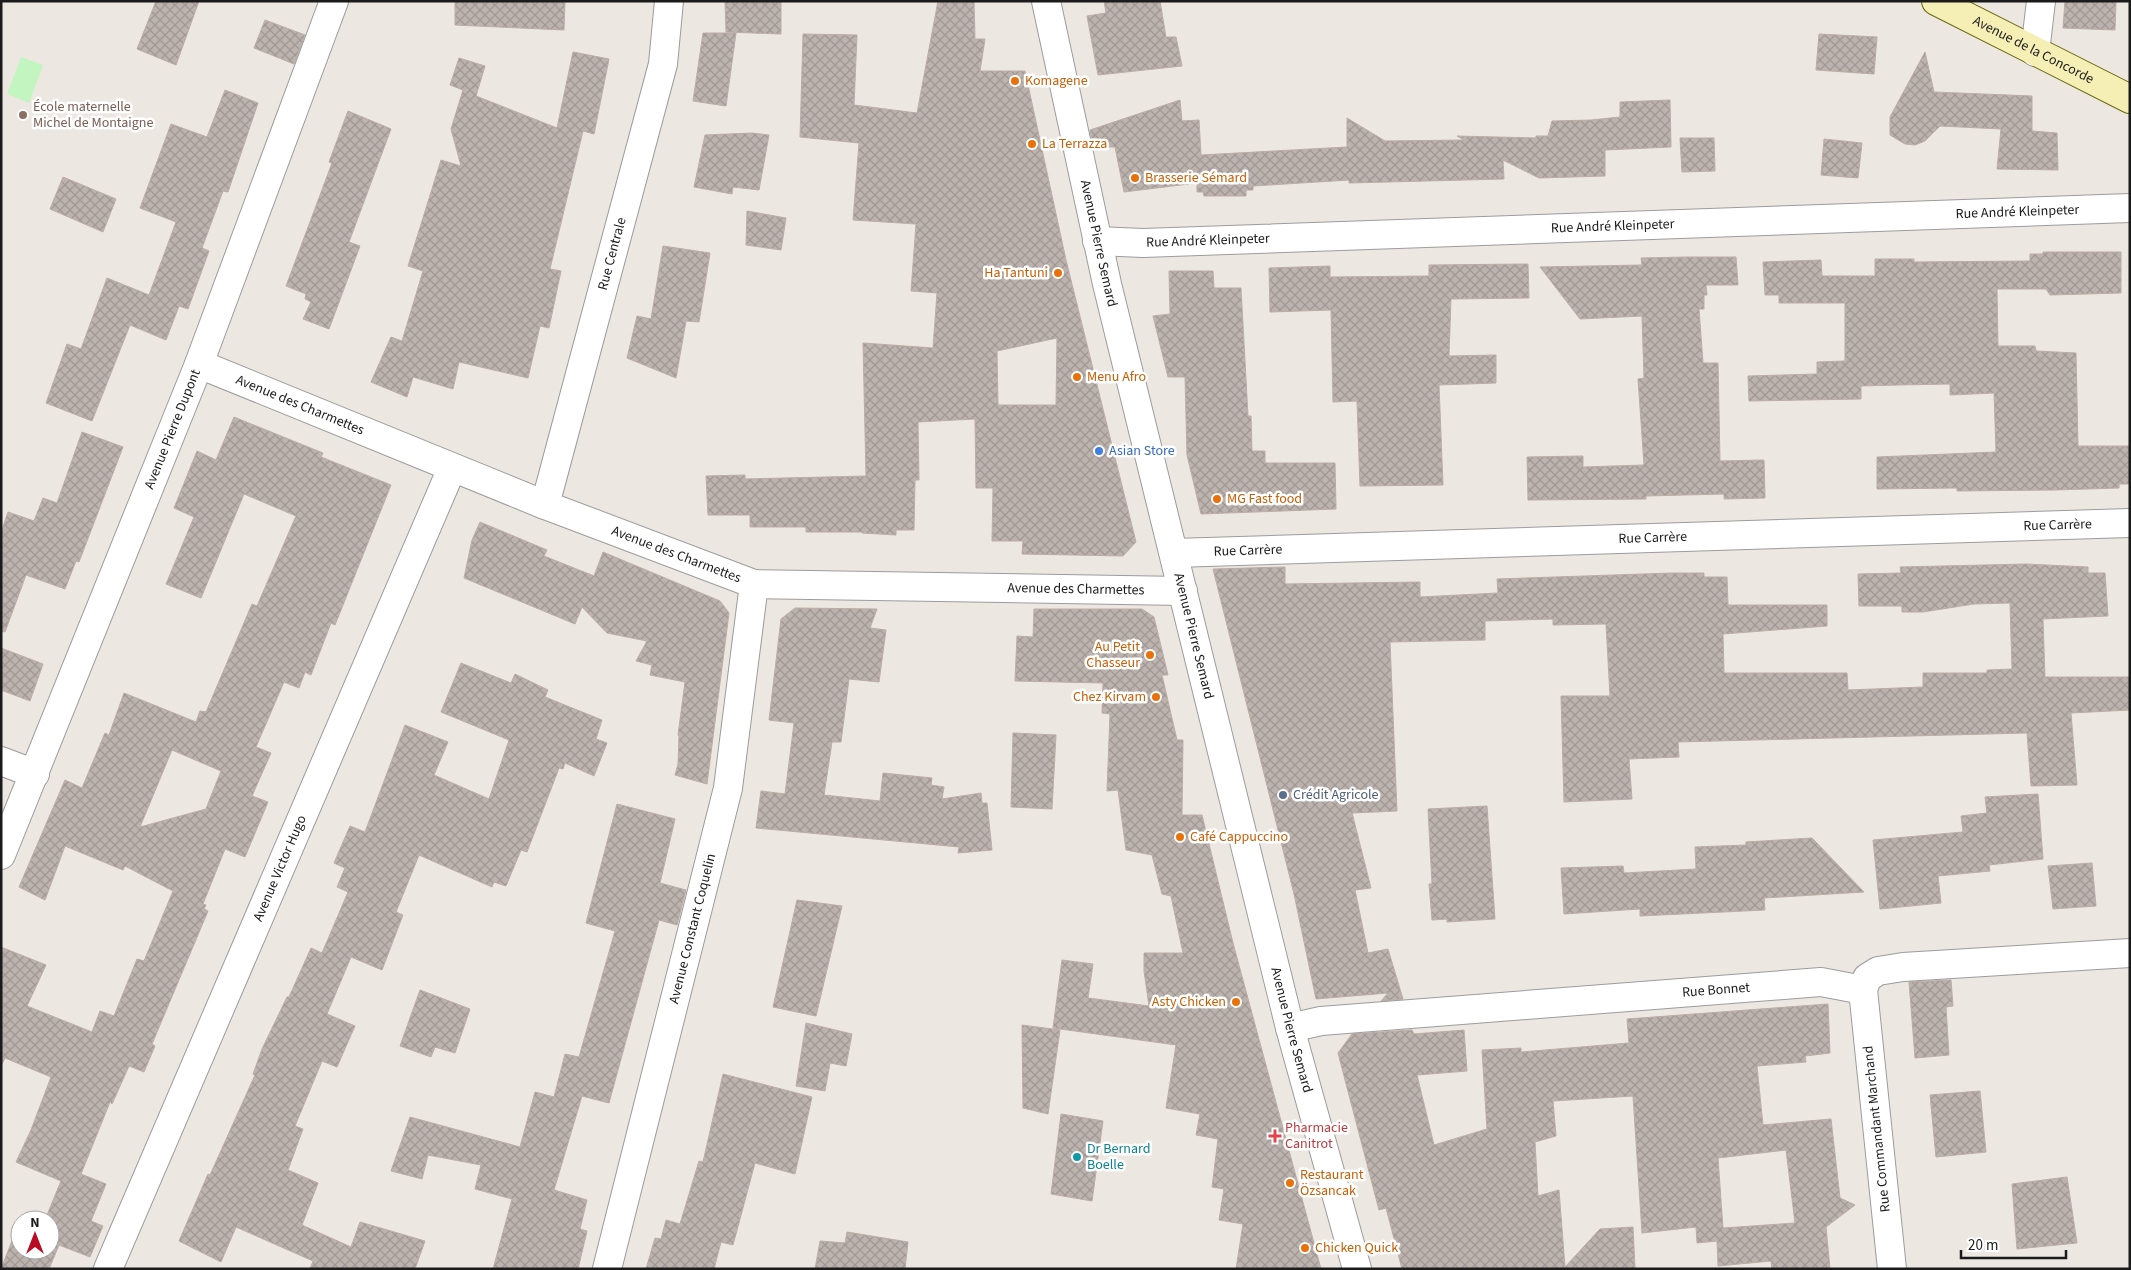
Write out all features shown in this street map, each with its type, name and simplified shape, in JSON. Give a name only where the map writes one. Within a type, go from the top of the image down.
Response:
[{"type":"main road","name":"Avenue de la Concorde","points":[[1936,1],[2130,98]]},
{"type":"street","name":"Avenue Pierre Dupont","points":[[1,855],[199,364],[334,1]]},
{"type":"street","name":"Rue Centrale","points":[[545,505],[663,64],[669,1]]},
{"type":"street","name":"Avenue Pierre Semard","points":[[1046,1],[1097,241],[1290,1028],[1356,1269]]},
{"type":"street","points":[[2035,52],[2041,1]]},
{"type":"street","name":"Rue André Kleinpeter","points":[[1097,241],[1162,242],[2130,208]]},
{"type":"street","name":"Avenue des Charmettes","points":[[199,364],[545,505],[754,584],[1183,591]]},
{"type":"street","name":"Avenue Victor Hugo","points":[[108,1269],[452,468]]},
{"type":"street","name":"Rue Carrère","points":[[1174,553],[2130,523]]},
{"type":"street","name":"Avenue Constant Coquelin","points":[[607,1269],[728,788],[754,584]]},
{"type":"street","points":[[1,761],[35,774]]},
{"type":"street","points":[[1863,990],[1866,978],[1878,971],[1903,967],[2130,953]]},
{"type":"street","name":"Rue Bonnet","points":[[1290,1028],[1322,1021],[1822,982],[1863,990]]},
{"type":"street","name":"Rue Commandant Marchand","points":[[1863,990],[1892,1269]]},
{"type":"green space","points":[[21,57],[43,65],[29,103],[7,94]]},
{"type":"building","points":[[156,1],[199,1],[176,65],[137,49]]},
{"type":"building","points":[[455,1],[565,1],[564,30],[455,25]]},
{"type":"building","points":[[725,1],[781,1],[781,34],[726,32]]},
{"type":"building","points":[[938,1],[974,1],[975,39],[985,39],[980,71],[1025,71],[1066,260],[1136,542],[1123,556],[1022,554],[1023,541],[992,541],[993,488],[976,488],[975,419],[918,422],[919,480],[915,480],[914,530],[896,530],[896,535],[862,532],[806,532],[806,527],[750,527],[750,515],[708,515],[706,476],[745,475],[745,479],[866,476],[863,343],[933,348],[937,293],[911,291],[916,224],[853,220],[859,143],[800,137],[803,34],[857,35],[854,105],[917,113]],"holes":[[[1057,338],[1056,405],[998,405],[997,351]]]},
{"type":"building","points":[[1104,1],[1160,1],[1166,37],[1176,37],[1182,66],[1098,75],[1087,16],[1106,13]]},
{"type":"building","points":[[2065,1],[2116,1],[2115,30],[2063,28]]},
{"type":"building","points":[[265,20],[305,35],[294,64],[254,48]]},
{"type":"building","points":[[703,33],[736,33],[726,106],[693,101]]},
{"type":"building","points":[[1819,34],[1877,37],[1874,74],[1816,70]]},
{"type":"building","points":[[573,52],[609,59],[594,134],[583,131],[550,269],[561,271],[549,328],[540,326],[528,378],[459,362],[453,389],[413,377],[407,397],[371,382],[391,337],[402,341],[423,271],[408,266],[441,160],[461,166],[451,129],[463,90],[450,85],[459,58],[485,66],[476,96],[557,128]]},
{"type":"building","points":[[1925,52],[1934,92],[2032,96],[2032,131],[2057,133],[2058,170],[1997,169],[2001,129],[1940,126],[1925,141],[1915,145],[1905,144],[1890,135],[1890,117]]},
{"type":"building","points":[[225,90],[258,103],[228,192],[223,191],[202,248],[209,251],[188,309],[179,306],[166,340],[130,325],[92,421],[46,403],[67,344],[81,349],[107,278],[149,295],[176,222],[140,208],[171,124],[207,137]]},
{"type":"building","points":[[1180,100],[1182,121],[1199,120],[1201,155],[1347,147],[1347,118],[1385,141],[1464,140],[1457,136],[1536,138],[1536,136],[1548,136],[1552,121],[1620,117],[1620,102],[1670,100],[1671,147],[1605,150],[1605,176],[1539,178],[1503,160],[1504,179],[1349,183],[1349,180],[1253,186],[1253,190],[1246,190],[1246,196],[1204,196],[1203,192],[1197,192],[1197,183],[1124,192],[1115,147],[1093,147],[1090,130]]},
{"type":"building","points":[[348,111],[391,129],[349,242],[360,246],[329,329],[303,319],[311,302],[305,299],[306,294],[286,286],[332,163],[329,162]]},
{"type":"building","points":[[752,133],[769,135],[759,190],[733,187],[732,194],[694,187],[705,135]]},
{"type":"building","points":[[1680,138],[1714,138],[1715,171],[1682,172]]},
{"type":"building","points":[[1824,139],[1862,143],[1858,178],[1821,175]]},
{"type":"building","points":[[63,177],[116,199],[103,232],[50,209]]},
{"type":"building","points":[[747,211],[786,218],[781,250],[746,245]]},
{"type":"building","points":[[663,246],[710,253],[699,322],[686,321],[676,378],[627,358],[637,316],[651,319]]},
{"type":"building","points":[[2043,252],[2121,252],[2121,293],[2050,295],[2046,289],[1997,289],[1998,346],[2035,346],[2036,351],[2076,353],[2078,446],[2130,446],[2130,484],[2119,484],[2119,488],[2054,490],[1957,491],[1957,488],[1877,489],[1877,457],[1996,452],[1994,393],[1950,395],[1950,384],[1861,386],[1861,399],[1749,401],[1748,376],[1817,374],[1817,362],[1845,361],[1845,303],[1779,303],[1779,295],[1765,295],[1763,262],[1821,260],[1822,276],[1875,276],[1875,259],[1914,259],[1914,262],[2030,261],[2030,254],[2043,254]]},
{"type":"building","points":[[1736,257],[1738,285],[1706,285],[1707,295],[1704,295],[1704,309],[1699,309],[1703,363],[1718,363],[1720,461],[1764,460],[1765,498],[1724,499],[1724,494],[1646,496],[1646,499],[1528,500],[1527,457],[1583,456],[1583,467],[1644,465],[1638,379],[1644,378],[1642,316],[1580,319],[1540,267],[1642,265],[1641,258]]},
{"type":"building","points":[[1528,264],[1529,298],[1451,299],[1449,356],[1496,355],[1496,383],[1439,385],[1443,485],[1360,486],[1357,401],[1333,402],[1331,310],[1270,312],[1269,268],[1330,266],[1330,277],[1429,276],[1429,265]]},
{"type":"building","points":[[1169,271],[1213,271],[1214,288],[1241,288],[1248,416],[1251,416],[1252,451],[1265,451],[1265,463],[1335,463],[1336,509],[1201,514],[1187,455],[1185,377],[1168,377],[1153,316],[1170,314]]},
{"type":"building","points":[[234,417],[323,453],[321,457],[391,485],[335,625],[331,623],[311,675],[305,672],[299,688],[284,682],[256,747],[271,753],[252,796],[268,802],[245,857],[225,849],[203,904],[206,905],[204,909],[208,911],[152,1044],[155,1046],[144,1072],[129,1066],[112,1104],[110,1102],[81,1174],[106,1184],[91,1221],[103,1226],[90,1257],[60,1245],[60,1210],[49,1210],[61,1181],[16,1162],[31,1130],[51,1077],[5,1058],[1,1066],[1,947],[46,965],[27,1006],[92,1032],[100,1011],[114,1016],[137,959],[144,961],[173,891],[125,866],[123,870],[65,846],[45,900],[19,887],[65,780],[82,788],[105,733],[109,735],[124,693],[196,722],[200,711],[206,712],[252,604],[257,606],[296,516],[244,494],[201,598],[166,584],[194,517],[174,508],[197,451],[216,460]],"holes":[[[172,750],[221,771],[206,809],[140,827]]]},
{"type":"building","points":[[82,432],[123,447],[79,562],[76,561],[65,589],[26,575],[5,632],[1,631],[1,533],[8,512],[34,521],[43,498],[57,503]]},
{"type":"building","points":[[480,522],[547,550],[544,556],[594,576],[603,552],[720,601],[729,613],[707,784],[675,775],[678,764],[678,735],[685,682],[650,675],[652,665],[636,661],[647,641],[607,633],[582,607],[575,624],[464,578],[472,540]]},
{"type":"building","points":[[2026,564],[2088,567],[2088,573],[2105,573],[2108,616],[2043,619],[2045,677],[2130,677],[2130,710],[2071,713],[2077,785],[2031,786],[2027,733],[1678,742],[1679,757],[1629,759],[1632,799],[1564,802],[1561,696],[1610,696],[1606,624],[1553,625],[1553,619],[1485,621],[1485,640],[1390,642],[1397,811],[1352,813],[1371,888],[1355,890],[1368,953],[1388,949],[1403,999],[1381,1001],[1388,993],[1316,999],[1294,894],[1213,569],[1285,567],[1285,584],[1420,582],[1420,597],[1498,593],[1497,579],[1672,573],[1704,573],[1704,577],[1727,577],[1728,605],[1827,605],[1827,626],[1723,634],[1724,673],[1847,673],[1848,690],[1923,687],[1923,673],[1987,673],[1987,670],[2012,669],[2010,603],[1974,604],[1923,612],[1902,612],[1902,606],[1859,606],[1858,574],[1901,573],[1900,567]]},
{"type":"building","points":[[795,608],[877,609],[870,628],[886,630],[879,682],[849,679],[841,742],[832,742],[824,795],[880,801],[883,773],[932,778],[931,785],[944,787],[942,799],[981,793],[982,803],[987,803],[992,850],[958,853],[959,847],[756,828],[761,791],[785,794],[794,723],[769,720],[781,619]]},
{"type":"building","points":[[1034,609],[1142,609],[1154,617],[1168,675],[1162,675],[1177,740],[1183,740],[1182,815],[1202,815],[1233,943],[1321,1269],[1236,1269],[1243,1224],[1219,1220],[1224,1189],[1212,1187],[1218,1139],[1196,1135],[1200,1114],[1166,1108],[1176,1045],[1053,1028],[1062,960],[1093,964],[1088,998],[1149,1006],[1144,971],[1144,953],[1183,953],[1171,896],[1162,894],[1152,855],[1126,850],[1118,790],[1107,791],[1110,714],[1102,713],[1103,683],[1015,681],[1017,636],[1033,637]]},
{"type":"building","points":[[1,648],[43,664],[30,701],[1,690]]},
{"type":"building","points":[[461,663],[511,683],[515,674],[548,690],[545,697],[602,720],[596,739],[607,743],[594,776],[565,763],[563,769],[559,768],[527,852],[521,850],[506,886],[494,882],[492,887],[419,855],[396,912],[403,915],[382,970],[351,957],[327,1014],[355,1026],[337,1067],[322,1061],[295,1126],[303,1129],[288,1170],[318,1183],[302,1225],[351,1247],[360,1222],[425,1241],[415,1269],[310,1269],[313,1261],[236,1227],[221,1262],[179,1241],[208,1174],[210,1175],[255,1075],[253,1074],[262,1049],[287,997],[289,997],[311,948],[322,953],[348,892],[337,887],[345,868],[334,863],[350,826],[365,832],[405,725],[448,742],[434,775],[489,799],[509,740],[441,712]]},
{"type":"building","points":[[1013,733],[1056,735],[1052,809],[1011,807]]},
{"type":"building","points":[[2038,794],[2043,859],[1989,865],[1990,871],[1938,876],[1941,903],[1880,909],[1873,840],[1963,832],[1961,816],[1987,813],[1985,797]]},
{"type":"building","points":[[617,804],[675,819],[660,883],[686,890],[677,925],[659,920],[609,1103],[582,1096],[554,1190],[587,1200],[580,1229],[587,1231],[578,1269],[493,1269],[512,1199],[475,1189],[481,1165],[428,1155],[422,1179],[391,1171],[410,1117],[520,1147],[535,1092],[554,1097],[565,1054],[579,1057],[615,931],[586,923]]},
{"type":"building","points":[[1487,806],[1495,919],[1447,922],[1447,919],[1432,920],[1429,884],[1432,884],[1428,809]]},
{"type":"building","points":[[1812,838],[1864,892],[1764,898],[1765,910],[1640,916],[1640,909],[1564,914],[1561,868],[1623,866],[1624,873],[1696,869],[1695,847],[1746,845],[1746,842]]},
{"type":"building","points":[[2092,863],[2096,906],[2053,909],[2048,866]]},
{"type":"building","points":[[797,900],[842,906],[816,1016],[773,1007]]},
{"type":"building","points":[[1951,980],[1953,1006],[1946,1007],[1949,1055],[1915,1058],[1909,982]]},
{"type":"building","points":[[420,990],[470,1009],[455,1053],[435,1047],[431,1057],[400,1046]]},
{"type":"building","points":[[1828,1004],[1830,1053],[1805,1056],[1806,1062],[1757,1066],[1763,1125],[1831,1119],[1840,1198],[1855,1205],[1826,1227],[1830,1269],[1772,1269],[1771,1261],[1718,1266],[1717,1241],[1697,1243],[1696,1227],[1642,1233],[1633,1096],[1553,1101],[1556,1136],[1535,1142],[1538,1196],[1559,1190],[1565,1267],[1600,1229],[1633,1227],[1635,1269],[1402,1269],[1386,1208],[1379,1210],[1338,1053],[1352,1034],[1412,1030],[1414,1034],[1464,1030],[1467,1071],[1417,1075],[1434,1145],[1487,1129],[1482,1050],[1521,1048],[1521,1052],[1629,1043],[1627,1019]],"holes":[[[1786,1150],[1795,1223],[1723,1228],[1718,1158]]]},
{"type":"building","points":[[806,1023],[852,1034],[846,1066],[830,1063],[825,1091],[796,1086]]},
{"type":"building","points":[[1022,1025],[1060,1030],[1048,1114],[1023,1108]]},
{"type":"building","points":[[723,1074],[812,1097],[795,1174],[755,1163],[733,1245],[721,1242],[714,1269],[646,1269],[655,1238],[661,1239],[666,1220],[680,1224],[699,1161],[703,1162]]},
{"type":"building","points":[[1980,1091],[1986,1152],[1936,1157],[1930,1095]]},
{"type":"building","name":"Dr Bernard Boelle","points":[[1061,1114],[1103,1121],[1092,1201],[1051,1194]]},
{"type":"building","points":[[2067,1177],[2077,1243],[2017,1249],[2012,1184]]},
{"type":"building","points":[[847,1232],[908,1242],[905,1269],[815,1269],[820,1241],[845,1243]]},
{"type":"building","points":[[10,1246],[10,1260],[53,1260],[49,1269],[1,1269]]},
{"type":"place","name":"Komagene","points":[[1015,81]]},
{"type":"place","name":"École maternelle Michel de Montaigne","points":[[23,115]]},
{"type":"place","name":"La Terrazza","points":[[1032,144]]},
{"type":"place","name":"Brasserie Sémard","points":[[1135,178]]},
{"type":"place","name":"Ha Tantuni","points":[[1058,273]]},
{"type":"place","name":"Menu Afro","points":[[1077,377]]},
{"type":"place","name":"Asian Store","points":[[1099,451]]},
{"type":"place","name":"MG Fast food","points":[[1217,499]]},
{"type":"place","name":"Au Petit Chasseur","points":[[1150,655]]},
{"type":"place","name":"Chez Kirvam","points":[[1156,697]]},
{"type":"place","name":"Crédit Agricole","points":[[1283,795]]},
{"type":"place","name":"Café Cappuccino","points":[[1180,837]]},
{"type":"place","name":"Asty Chicken","points":[[1236,1002]]},
{"type":"place","name":"Pharmacie Canitrot","points":[[1275,1136]]},
{"type":"place","name":"Dr Bernard Boelle","points":[[1077,1157]]},
{"type":"place","name":"Restaurant Özsancak","points":[[1290,1183]]},
{"type":"place","name":"Chicken Quick","points":[[1305,1248]]}]
